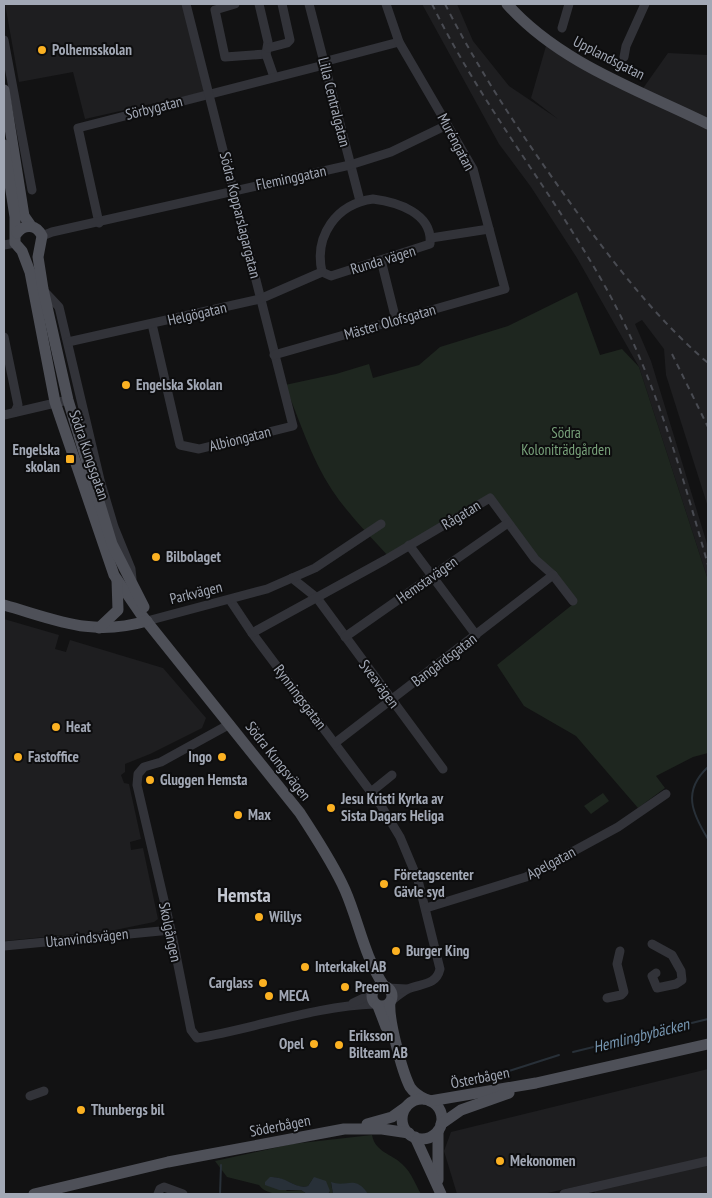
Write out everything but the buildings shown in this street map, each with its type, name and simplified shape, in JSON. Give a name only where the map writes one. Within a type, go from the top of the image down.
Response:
[{"type":"main road","name":"Upplandsgatan","points":[[507,4],[542,37],[565,53],[708,124]]},
{"type":"main road","points":[[4,90],[24,216],[42,236]]},
{"type":"main road","name":"Södra Kungsgatan","points":[[4,145],[18,242],[30,272],[55,402],[116,579],[147,621]]},
{"type":"main road","points":[[31,226],[23,227],[18,242],[32,253],[39,249]]},
{"type":"main road","name":"Södra Kungsgatan","points":[[42,236],[39,249],[43,289],[68,400],[112,544],[145,610],[147,621]]},
{"type":"main road","points":[[97,629],[118,610],[116,579]]},
{"type":"main road","name":"Parkvägen","points":[[4,605],[69,624],[97,629],[147,621]]},
{"type":"main road","name":"Södra Kungsvägen","points":[[147,621],[300,813],[321,845],[345,890],[370,962],[404,1080],[407,1106]]},
{"type":"main road","points":[[378,995],[384,1006],[390,1002],[392,1026],[408,1080],[416,1094],[428,1100],[440,1110],[437,1162],[440,1191]]},
{"type":"main road","name":"Österbågen","points":[[428,1100],[536,1083],[708,1044]]},
{"type":"main road","name":"Österbågen","points":[[440,1128],[461,1110],[536,1083]]},
{"type":"main road","points":[[428,1100],[416,1100],[407,1106],[402,1120],[412,1135],[440,1191]]},
{"type":"main road","name":"Söderbågen","points":[[34,1194],[168,1162],[352,1128],[392,1117],[407,1106]]},
{"type":"main road","name":"Söderbågen","points":[[352,1128],[382,1129],[412,1135]]},
{"type":"main road","points":[[412,1135],[430,1138],[440,1128]]},
{"type":"street","name":"Södra Kopparslagargatan","points":[[186,4],[292,426]]},
{"type":"street","points":[[235,4],[215,10],[225,57],[267,51],[287,43],[290,40],[282,4]]},
{"type":"street","points":[[259,4],[267,51],[274,77]]},
{"type":"street","name":"Lilla Centralgatan","points":[[309,4],[360,201]]},
{"type":"street","name":"Muréngatan","points":[[386,4],[399,42],[472,169],[505,289]]},
{"type":"street","points":[[562,28],[569,4]]},
{"type":"street","points":[[624,57],[626,46],[645,4]]},
{"type":"street","points":[[4,40],[32,190]]},
{"type":"street","name":"Sörbygatan","points":[[99,223],[78,128],[210,95],[399,42]]},
{"type":"street","name":"Fleminggatan","points":[[42,236],[52,232],[99,223],[350,165],[391,152],[447,124]]},
{"type":"street","name":"Runda vägen","points":[[322,272],[331,276],[423,248],[430,244],[431,238],[427,226],[409,209],[394,202],[372,199],[360,201]]},
{"type":"street","points":[[322,272],[321,246],[327,226],[344,210],[360,201]]},
{"type":"street","points":[[431,238],[489,229]]},
{"type":"street","points":[[4,245],[18,242]]},
{"type":"street","points":[[381,260],[396,320]]},
{"type":"street","name":"Helgögatan","points":[[68,342],[260,299],[322,272]]},
{"type":"street","name":"Södra Kungsgatan","points":[[43,289],[59,307],[100,480],[114,527],[131,569],[133,587]]},
{"type":"street","name":"Mäster Olofsgatan","points":[[274,354],[505,289]]},
{"type":"street","name":"Albiongatan","points":[[152,324],[180,445],[199,449],[292,426]]},
{"type":"street","points":[[4,338],[18,406],[15,412]]},
{"type":"street","points":[[4,415],[68,400]]},
{"type":"street","name":"Rågatan","points":[[252,633],[317,598],[490,498],[535,559],[553,575],[573,601]]},
{"type":"street","name":"Hemstavägen","points":[[345,637],[432,578],[508,522]]},
{"type":"street","name":"Parkvägen","points":[[147,621],[267,589],[336,555],[381,524]]},
{"type":"street","points":[[408,545],[476,635]]},
{"type":"street","name":"Bangårdsgatan","points":[[335,743],[553,575]]},
{"type":"street","points":[[292,578],[317,598]]},
{"type":"street","name":"Sveavägen","points":[[317,598],[443,769]]},
{"type":"street","name":"Rynningsgatan","points":[[230,600],[252,633],[371,792],[404,845],[417,876],[440,961],[438,977],[429,983],[407,989]]},
{"type":"street","name":"Skolgången","points":[[230,724],[161,762],[144,767],[138,774],[136,785],[171,930],[191,1030],[197,1038],[351,1004],[378,995]]},
{"type":"street","points":[[371,792],[392,775]]},
{"type":"street","name":"Apelgatan","points":[[426,908],[526,877],[618,827],[666,794]]},
{"type":"street","name":"Utanvindsvägen","points":[[4,946],[171,930]]},
{"type":"street","points":[[652,944],[672,955],[681,971],[682,980],[676,984],[657,988],[652,976],[656,973]]},
{"type":"street","points":[[607,998],[621,995],[624,992],[617,964],[620,951]]},
{"type":"street","points":[[378,995],[407,989]]},
{"type":"street","points":[[390,1002],[407,989]]},
{"type":"street","points":[[30,1096],[44,1091]]},
{"type":"street","points":[[564,1194],[708,1161]]},
{"type":"street","points":[[161,1191],[183,1194]]},
{"type":"shaded area","points":[[5,4],[184,4],[204,92],[85,119],[73,72],[19,82]]},
{"type":"shaded area","points":[[422,4],[457,4],[473,41],[509,86],[558,119],[531,98],[546,46],[639,94],[668,53],[708,55],[708,507],[666,375],[664,349],[642,320],[635,324],[651,361],[708,547],[708,580],[639,367],[577,258],[531,187],[499,144]]},
{"type":"shaded area","points":[[4,619],[59,635],[55,649],[66,652],[70,640],[163,668],[206,718],[202,728],[150,754],[125,764],[125,772],[121,775],[124,783],[129,784],[141,839],[130,842],[131,850],[143,848],[158,919],[154,922],[115,930],[4,941]]},
{"type":"shaded area","points":[[708,1069],[708,1194],[595,1194],[592,1183],[543,1194],[457,1194],[444,1151],[451,1132]]},
{"type":"shaded area","points":[[270,1177],[276,1177],[304,1187],[308,1186],[314,1177],[326,1181],[330,1191],[328,1194],[307,1194],[301,1190],[279,1190],[265,1185],[265,1182]]},
{"type":"shaded area","points":[[331,1182],[355,1183],[368,1194],[333,1194]]},
{"type":"green space","name":"Södra Koloniträdgården","points":[[577,292],[600,355],[622,349],[639,367],[708,580],[708,753],[693,757],[656,776],[665,788],[638,808],[576,736],[524,706],[497,665],[572,605],[491,497],[389,557],[345,508],[332,490],[312,452],[285,385],[336,374],[369,364],[373,378],[419,365],[440,347],[508,326]]},
{"type":"green space","points":[[603,793],[609,801],[591,814],[584,806]]},
{"type":"green space","points":[[372,1135],[380,1149],[405,1167],[421,1194],[368,1194],[363,1188],[354,1183],[331,1183],[333,1194],[328,1194],[330,1191],[312,1180],[308,1186],[304,1187],[273,1177],[287,1191],[301,1190],[307,1194],[274,1194],[259,1185],[227,1177],[215,1161],[292,1144]]},
{"type":"waterway","name":"Hemlingbybäcken","points":[[708,767],[700,776],[692,793],[694,811],[708,839]]},
{"type":"waterway","name":"Hemlingbybäcken","points":[[573,1052],[708,1019]]},
{"type":"waterway","name":"Hemlingbybäcken","points":[[509,1071],[559,1055]]},
{"type":"waterway","name":"Hemlingbybäcken","points":[[220,1194],[221,1165]]},
{"type":"railway","points":[[432,4],[472,77],[585,252],[623,321],[665,424],[708,565]]},
{"type":"railway","points":[[445,4],[458,30],[502,103],[582,219],[650,305],[708,363]]},
{"type":"railway","points":[[672,354],[708,427]]},
{"type":"place","name":"Polhemsskolan","points":[[42,50]]},
{"type":"place","name":"Engelska Skolan","points":[[126,385]]},
{"type":"place","name":"Engelska skolan","points":[[70,459]]},
{"type":"place","name":"Bilbolaget","points":[[156,557]]},
{"type":"place","name":"Heat","points":[[56,727]]},
{"type":"place","name":"Fastoffice","points":[[18,757]]},
{"type":"place","name":"Ingo","points":[[222,757]]},
{"type":"place","name":"Gluggen Hemsta","points":[[150,780]]},
{"type":"place","name":"Jesu Kristi Kyrka av Sista Dagars Heliga","points":[[331,808]]},
{"type":"place","name":"Max","points":[[238,815]]},
{"type":"place","name":"Företagscenter Gävle syd","points":[[384,884]]},
{"type":"place","name":"Willys","points":[[259,917]]},
{"type":"place","name":"Burger King","points":[[396,951]]},
{"type":"place","name":"Interkakel AB","points":[[305,967]]},
{"type":"place","name":"Carglass","points":[[263,983]]},
{"type":"place","name":"Preem","points":[[345,987]]},
{"type":"place","name":"MECA","points":[[269,996]]},
{"type":"place","name":"Opel","points":[[314,1044]]},
{"type":"place","name":"Eriksson Bilteam AB","points":[[339,1045]]},
{"type":"place","name":"Thunbergs bil","points":[[81,1110]]},
{"type":"place","name":"Mekonomen","points":[[500,1161]]},
{"type":"district","name":"Hemsta","points":[[244,895]]}]
